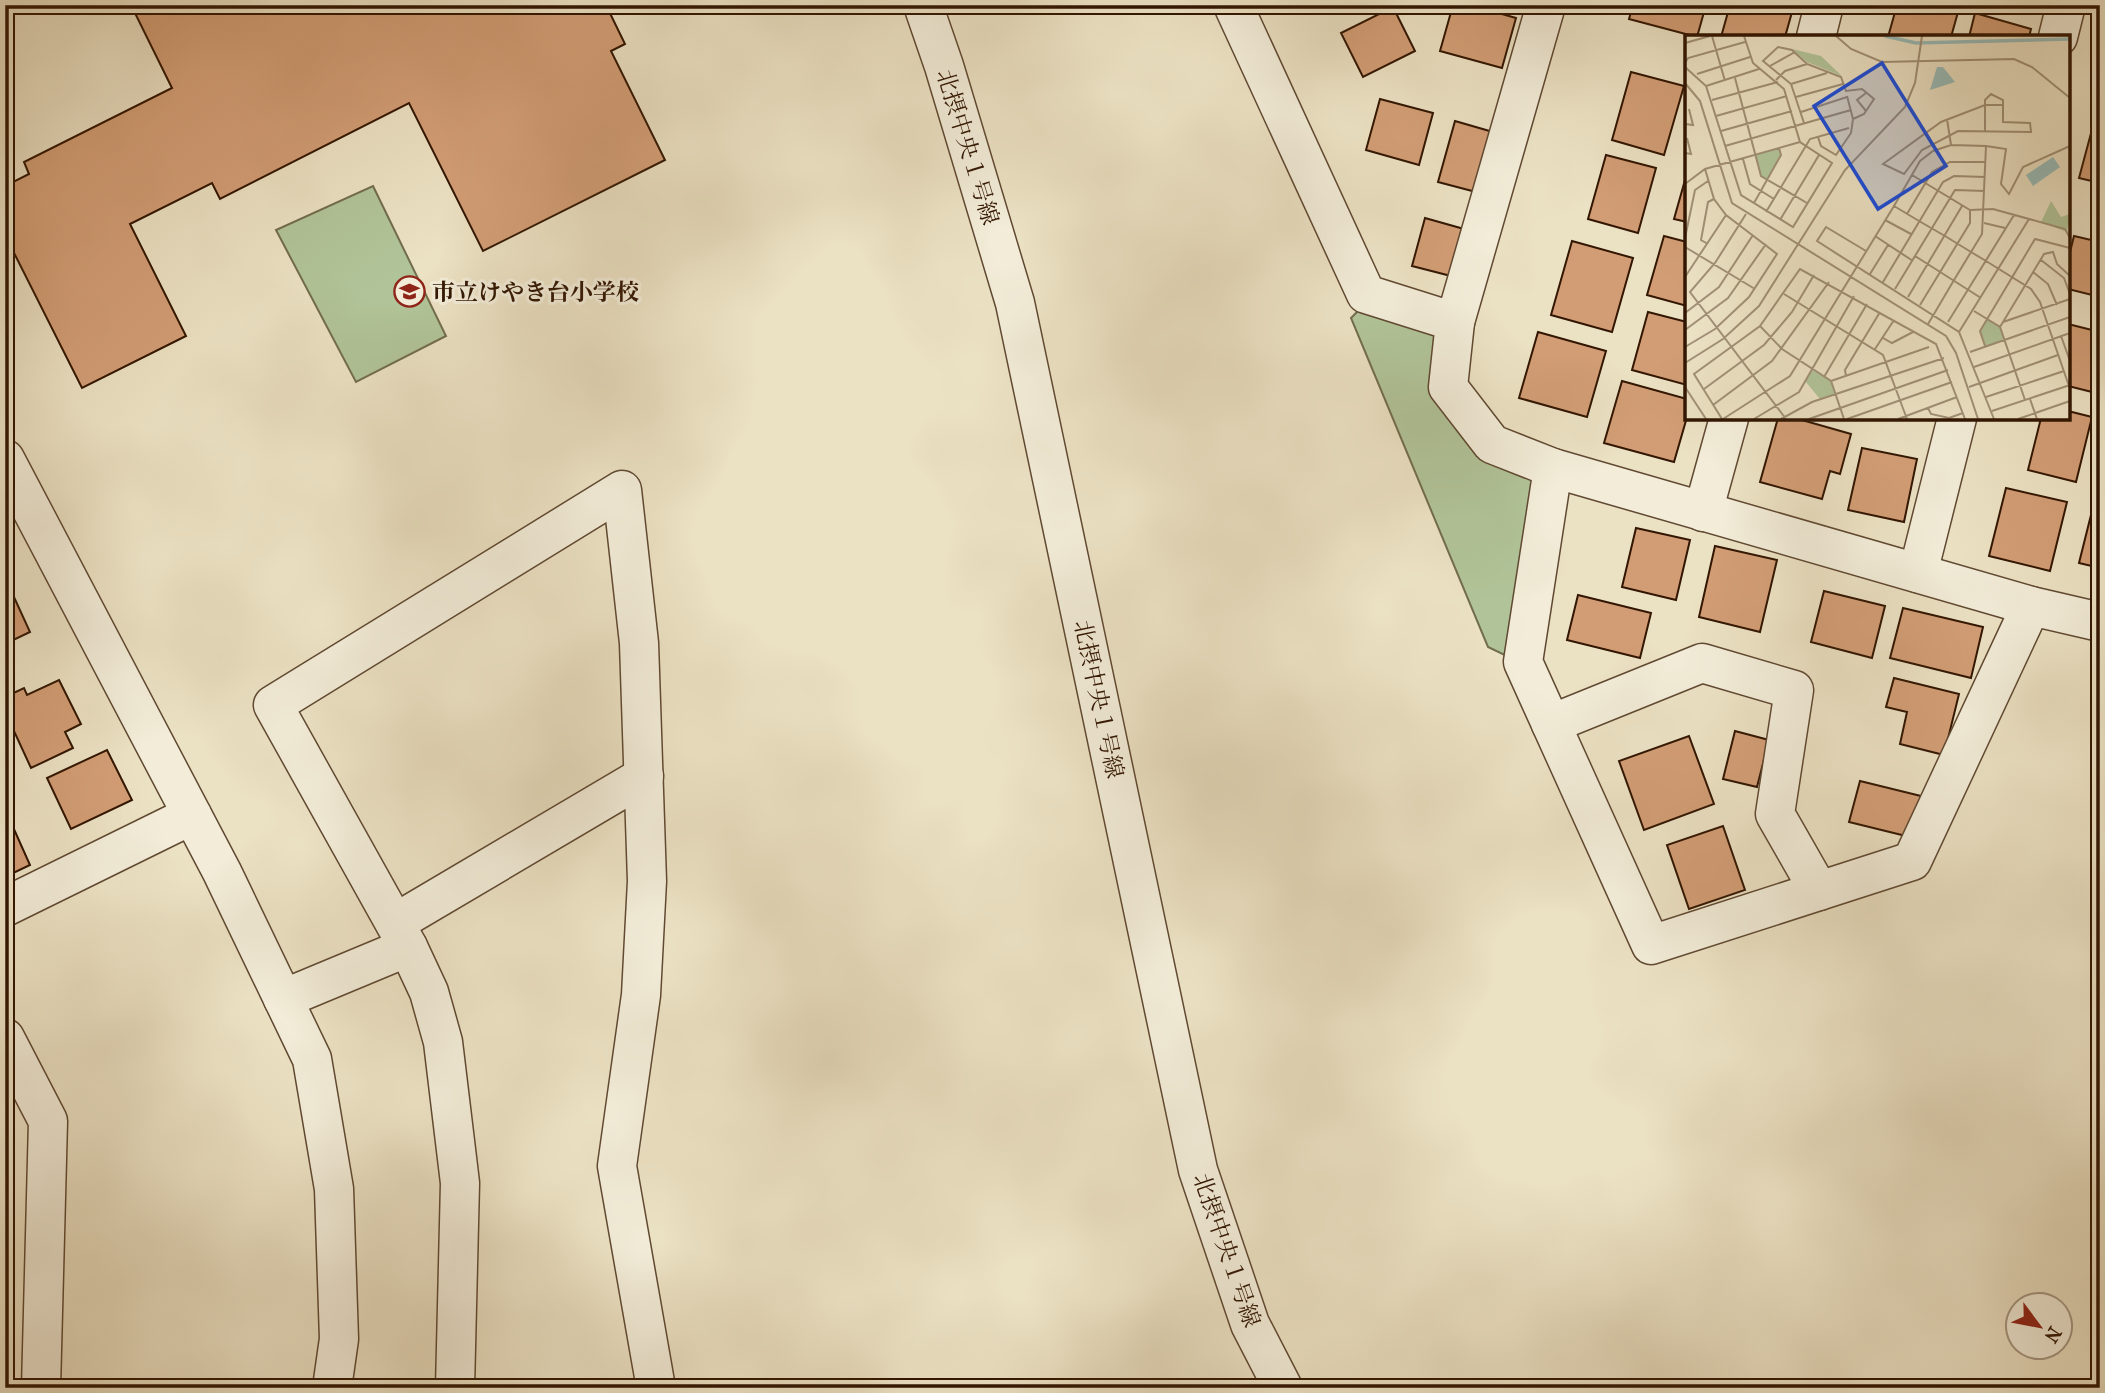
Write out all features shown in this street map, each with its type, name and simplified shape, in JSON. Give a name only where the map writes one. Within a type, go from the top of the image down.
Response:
[{"type":"street","name":"北摂中央１号線","points":[[923,5],[1015,303],[1198,1170],[1250,1324],[1283,1388]]},
{"type":"street","points":[[1233,5],[1366,295],[1455,322]]},
{"type":"street","points":[[1546,5],[1455,322],[1448,387],[1492,444],[1553,468],[1703,512],[2031,606],[2100,622]]},
{"type":"street","points":[[1817,35],[1825,5]]},
{"type":"street","points":[[2058,35],[2066,5]]},
{"type":"street","points":[[1703,512],[1728,420]]},
{"type":"street","points":[[1918,573],[1956,420]]},
{"type":"street","points":[[5,459],[192,815],[312,1059],[334,1189],[340,1339],[332,1388]]},
{"type":"street","points":[[1553,468],[1522,662],[1651,945],[1912,861],[2031,606]]},
{"type":"street","points":[[455,1388],[460,1184],[443,1042],[429,992],[402,935],[273,705],[622,490],[639,643],[647,881],[641,995],[617,1166],[656,1388]]},
{"type":"street","points":[[1551,724],[1702,663],[1794,690],[1775,814],[1819,891]]},
{"type":"street","points":[[283,999],[402,935],[644,776]]},
{"type":"street","points":[[5,907],[192,815]]},
{"type":"street","points":[[5,1038],[48,1121],[41,1388]]},
{"type":"green space","points":[[373,186],[446,336],[356,382],[276,230]]},
{"type":"green space","points":[[1363,306],[1438,328],[1437,385],[1543,475],[1511,658],[1488,647],[1351,318]]},
{"type":"building","points":[[131,5],[582,5],[584,8],[590,5],[606,5],[625,44],[611,51],[665,160],[483,251],[409,103],[220,199],[212,183],[130,224],[186,336],[82,388],[5,235],[5,186],[29,174],[24,162],[172,88]]},
{"type":"building","points":[[1453,5],[1470,5],[1516,18],[1502,68],[1440,51]]},
{"type":"building","points":[[1633,5],[1706,5],[1698,35],[1629,19]]},
{"type":"building","points":[[1730,5],[1794,5],[1786,35],[1722,35]]},
{"type":"building","points":[[1897,5],[1960,5],[1952,35],[1889,35]]},
{"type":"building","points":[[1393,7],[1415,51],[1363,77],[1341,33]]},
{"type":"building","points":[[1975,13],[2031,29],[2030,35],[1970,35]]},
{"type":"building","points":[[1631,72],[1684,86],[1664,155],[1612,140]]},
{"type":"building","points":[[1380,99],[1433,113],[1419,165],[1366,150]]},
{"type":"building","points":[[1455,121],[1493,132],[1476,192],[1438,182]]},
{"type":"building","points":[[2094,122],[2100,124],[2100,183],[2079,178]]},
{"type":"building","points":[[1606,155],[1656,168],[1638,233],[1588,219]]},
{"type":"building","points":[[1685,180],[1685,222],[1674,219]]},
{"type":"building","points":[[1425,218],[1464,229],[1451,276],[1412,266]]},
{"type":"building","points":[[1664,236],[1685,241],[1685,305],[1647,295]]},
{"type":"building","points":[[2074,236],[2100,242],[2100,297],[2070,290],[2070,252]]},
{"type":"building","points":[[1572,241],[1633,258],[1612,332],[1551,315]]},
{"type":"building","points":[[1648,312],[1685,321],[1685,384],[1632,370]]},
{"type":"building","points":[[2070,324],[2100,332],[2100,376],[2096,393],[2070,386]]},
{"type":"building","points":[[1538,332],[1606,351],[1587,417],[1519,398]]},
{"type":"building","points":[[1622,381],[1685,398],[1686,420],[1674,462],[1604,443]]},
{"type":"building","points":[[2070,412],[2092,417],[2076,482],[2028,470],[2040,420],[2070,420]]},
{"type":"building","points":[[1777,420],[1802,420],[1851,434],[1840,474],[1830,471],[1822,499],[1760,482]]},
{"type":"building","points":[[1862,448],[1917,459],[1904,522],[1848,510]]},
{"type":"building","points":[[2006,488],[2067,502],[2050,571],[1989,556]]},
{"type":"building","points":[[2092,511],[2100,513],[2100,568],[2079,563]]},
{"type":"building","points":[[1636,528],[1690,540],[1676,600],[1622,587]]},
{"type":"building","points":[[1715,546],[1777,560],[1760,632],[1699,617]]},
{"type":"building","points":[[8,584],[30,632],[5,644],[5,585]]},
{"type":"building","points":[[1824,591],[1885,606],[1872,658],[1811,642]]},
{"type":"building","points":[[1578,595],[1651,613],[1640,658],[1567,640]]},
{"type":"building","points":[[1903,608],[1983,627],[1971,678],[1890,658]]},
{"type":"building","points":[[1894,678],[1959,694],[1944,755],[1900,744],[1907,712],[1886,707]]},
{"type":"building","points":[[59,680],[81,724],[65,732],[73,748],[31,768],[14,731],[5,735],[5,697],[24,688],[27,695]]},
{"type":"building","points":[[1735,731],[1769,740],[1757,787],[1723,779]]},
{"type":"building","points":[[1689,736],[1714,804],[1644,830],[1619,761]]},
{"type":"building","points":[[107,750],[132,800],[71,829],[47,778]]},
{"type":"building","points":[[1860,781],[1921,796],[1910,837],[1849,822]]},
{"type":"building","points":[[9,818],[30,865],[5,877],[5,820]]},
{"type":"building","points":[[1723,826],[1745,890],[1689,909],[1667,845]]},
{"type":"place","name":"市立けやき台小学校","points":[[409,292]]}]
